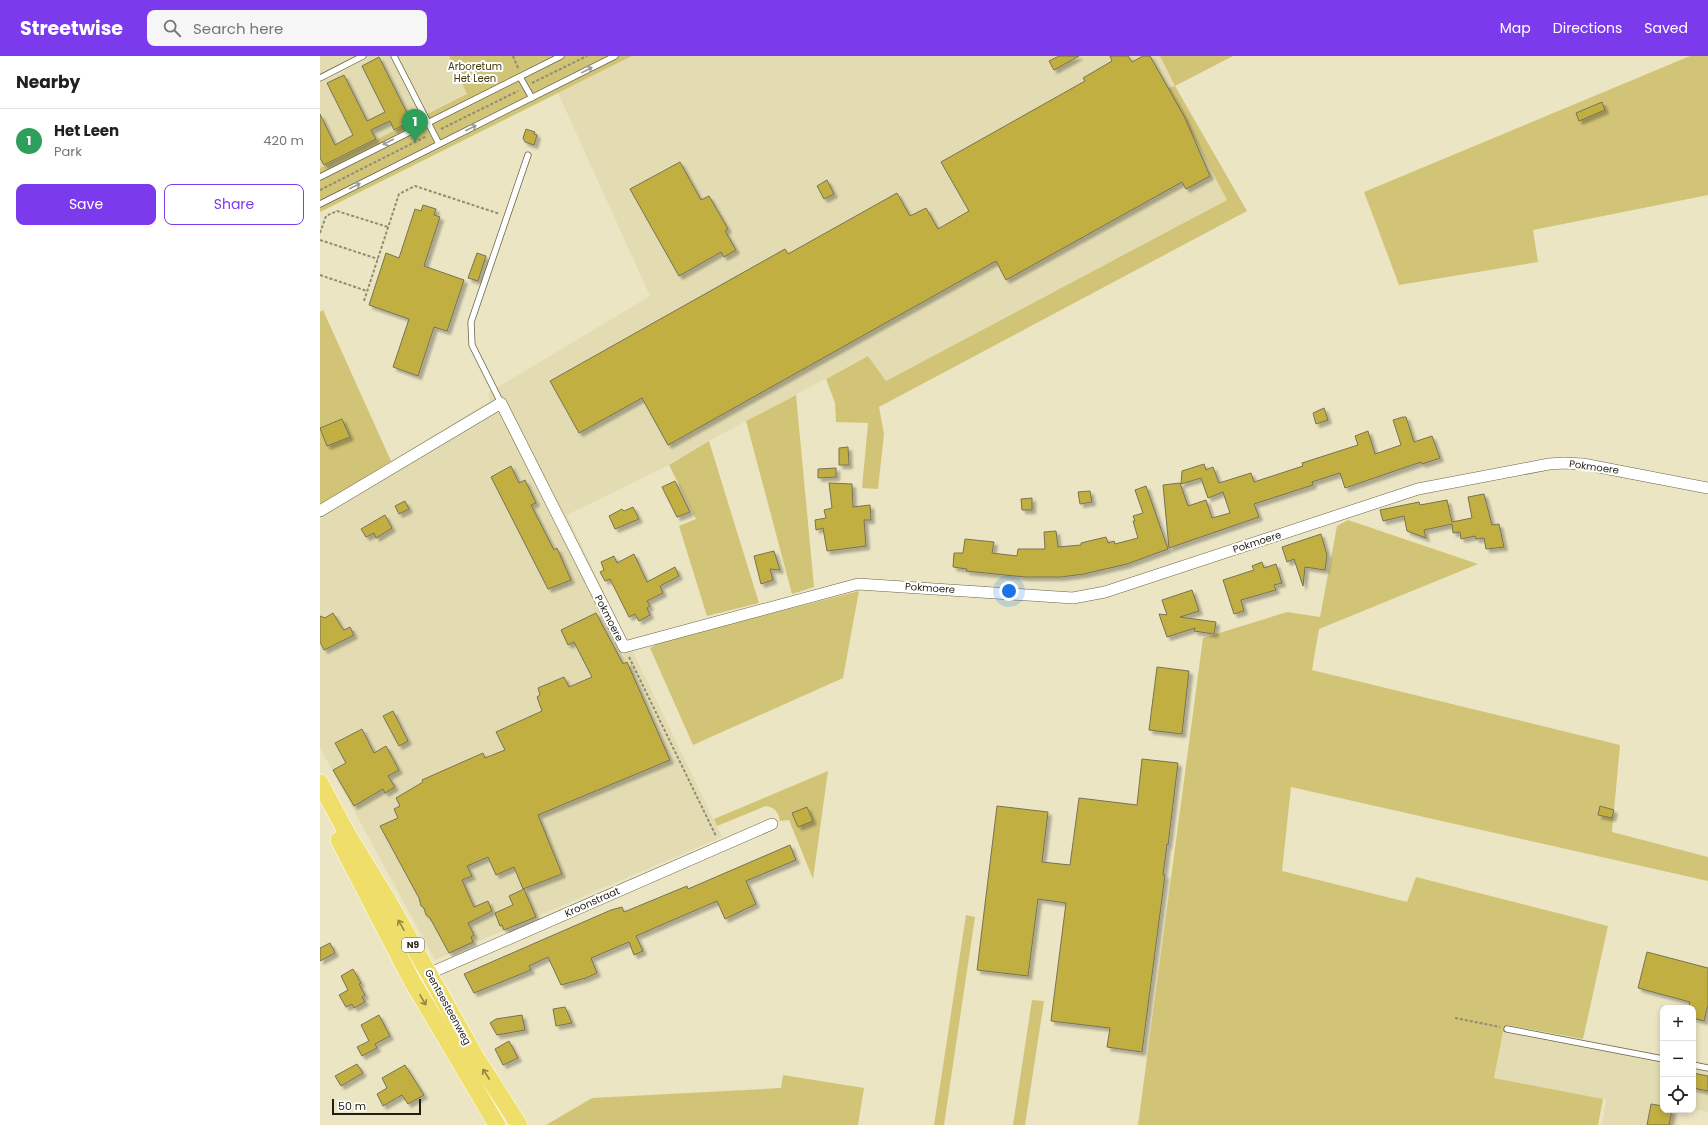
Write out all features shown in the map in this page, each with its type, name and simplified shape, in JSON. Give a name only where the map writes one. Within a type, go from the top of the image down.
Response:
[{"type":"main road","name":"Gentsesteenweg","points":[[320,783],[412,981],[497,1125]]},
{"type":"main road","name":"Gentsesteenweg","points":[[320,805],[362,872],[429,973],[475,1056],[520,1125]]},
{"type":"street","points":[[320,511],[502,403]]},
{"type":"street","name":"Pokmoere","points":[[502,403],[624,647],[858,584],[1073,598],[1105,592],[1418,489],[1549,464],[1583,464],[1708,488]]},
{"type":"street","name":"Kroonstraat","points":[[412,981],[772,824]]},
{"type":"lane","points":[[320,78],[363,56]]},
{"type":"lane","points":[[394,56],[440,144]]},
{"type":"lane","points":[[320,177],[561,56]]},
{"type":"lane","points":[[320,204],[615,56]]},
{"type":"lane","points":[[520,77],[524,87],[532,98]]},
{"type":"lane","points":[[502,403],[472,345],[471,322],[528,155]]},
{"type":"lane","points":[[1507,1029],[1660,1058]]},
{"type":"lane","points":[[1696,1066],[1708,1068]]},
{"type":"path","points":[[513,56],[518,68]]},
{"type":"path","points":[[320,190],[587,56]]},
{"type":"path","points":[[364,301],[399,194],[415,186],[507,217]]},
{"type":"path","points":[[320,233],[326,216],[337,211],[388,227]]},
{"type":"path","points":[[320,240],[378,259]]},
{"type":"path","points":[[320,275],[367,291]]},
{"type":"path","points":[[624,647],[721,846]]},
{"type":"path","points":[[1455,1018],[1507,1029]]},
{"type":"shaded area","points":[[320,56],[449,56],[467,94],[320,168]]},
{"type":"shaded area","points":[[632,56],[1160,56],[1175,86],[1168,89],[1227,200],[886,381],[868,356],[709,441],[669,465],[567,515],[722,837],[435,960],[320,748],[320,507],[391,461],[490,401],[488,393],[650,296],[558,93]]},
{"type":"shaded area","points":[[1507,1025],[1660,1054],[1660,1113],[1679,1113],[1678,1125],[1602,1125],[1606,1100],[1494,1078],[1503,1032]]},
{"type":"shaded area","points":[[1696,1061],[1708,1063],[1708,1112],[1696,1110]]},
{"type":"green space","name":"Arboretum Het Leen","points":[[449,56],[632,56],[320,212],[320,168],[467,94]]},
{"type":"green space","points":[[1160,56],[1233,56],[1175,86]]},
{"type":"green space","points":[[1690,56],[1708,56],[1708,195],[1533,230],[1538,262],[1399,285],[1364,192]]},
{"type":"green space","points":[[1175,86],[1247,211],[879,407],[884,434],[878,489],[862,488],[868,423],[836,422],[835,403],[826,379],[868,356],[886,381],[1227,200],[1168,88]]},
{"type":"green space","points":[[323,310],[391,461],[320,507],[320,312]]},
{"type":"green space","points":[[796,395],[814,587],[792,594],[746,421]]},
{"type":"green space","points":[[709,441],[759,603],[707,616],[679,526],[696,519],[669,465]]},
{"type":"green space","points":[[1348,520],[1478,564],[1319,629],[1312,670],[1620,745],[1612,832],[1708,857],[1708,881],[1291,787],[1282,871],[1407,902],[1416,877],[1608,926],[1583,1039],[1507,1025],[1506,1032],[1503,1032],[1494,1078],[1603,1099],[1598,1125],[1138,1125],[1203,638],[1287,612],[1320,617],[1337,526]]},
{"type":"green space","points":[[859,591],[843,678],[693,745],[650,648],[660,642]]},
{"type":"green space","points":[[828,771],[813,879],[789,820],[780,821],[774,809],[766,806],[717,826],[714,819]]},
{"type":"green space","points":[[966,915],[975,917],[944,1125],[934,1125]]},
{"type":"green space","points":[[1032,1000],[1044,1001],[1025,1125],[1013,1125]]},
{"type":"green space","points":[[783,1075],[864,1088],[858,1125],[546,1125],[592,1098],[781,1088]]},
{"type":"building","points":[[1059,56],[1079,56],[1054,70],[1049,61]]},
{"type":"building","points":[[1110,56],[1128,56],[1132,62],[1143,56],[1150,56],[1185,118],[1210,176],[1186,189],[1182,182],[1006,280],[996,261],[668,445],[642,398],[579,433],[550,381],[785,249],[788,254],[897,193],[910,216],[926,208],[938,229],[969,211],[941,162],[1085,81],[1083,78],[1112,61]]},
{"type":"building","points":[[379,57],[411,121],[394,130],[390,121],[371,130],[376,139],[324,165],[320,158],[320,114],[335,145],[353,135],[327,83],[344,75],[367,121],[385,112],[362,66]]},
{"type":"building","points":[[1602,102],[1605,110],[1579,121],[1576,113]]},
{"type":"building","points":[[526,129],[535,132],[534,134],[537,135],[534,145],[525,142],[523,138]]},
{"type":"building","points":[[680,162],[701,200],[709,196],[728,229],[725,231],[736,250],[724,257],[721,252],[679,276],[630,189]]},
{"type":"building","points":[[827,180],[834,194],[824,199],[817,186]]},
{"type":"building","points":[[423,205],[436,209],[434,215],[440,217],[424,266],[464,280],[447,331],[434,327],[418,376],[393,367],[409,319],[369,305],[386,253],[399,258],[415,209],[421,211]]},
{"type":"building","points":[[477,253],[486,256],[478,281],[468,278]]},
{"type":"building","points":[[1324,408],[1328,420],[1316,424],[1313,413]]},
{"type":"building","points":[[1406,417],[1414,442],[1432,436],[1440,458],[1422,464],[1421,462],[1345,488],[1340,473],[1312,482],[1313,485],[1254,504],[1259,517],[1169,548],[1163,485],[1180,483],[1188,506],[1206,500],[1212,518],[1230,513],[1223,492],[1208,498],[1201,478],[1181,484],[1182,471],[1204,464],[1206,470],[1213,467],[1219,483],[1251,473],[1254,482],[1303,466],[1302,463],[1358,445],[1355,436],[1368,431],[1375,454],[1401,445],[1393,420]]},
{"type":"building","points":[[342,419],[350,437],[327,446],[320,428]]},
{"type":"building","points":[[848,447],[849,465],[839,465],[839,448]]},
{"type":"building","points":[[511,466],[519,483],[525,480],[536,503],[531,505],[554,550],[557,548],[571,580],[548,589],[491,477]]},
{"type":"building","points":[[836,468],[836,477],[818,478],[818,469]]},
{"type":"building","points":[[675,481],[690,512],[677,517],[662,487]]},
{"type":"building","points":[[829,483],[852,484],[853,507],[870,505],[871,520],[864,520],[866,546],[827,551],[823,528],[816,530],[815,520],[826,518],[824,510],[832,508]]},
{"type":"building","points":[[1146,486],[1168,549],[1127,564],[1084,574],[1061,577],[1025,577],[966,571],[967,569],[953,567],[954,553],[963,553],[965,539],[994,542],[992,553],[1017,556],[1018,549],[1045,549],[1044,532],[1056,531],[1058,547],[1081,545],[1081,543],[1106,537],[1108,543],[1114,541],[1115,544],[1138,538],[1133,516],[1143,513],[1135,490]]},
{"type":"building","points":[[1090,491],[1092,502],[1080,504],[1078,492]]},
{"type":"building","points":[[1484,494],[1492,525],[1499,524],[1504,547],[1486,549],[1484,538],[1476,539],[1475,536],[1461,539],[1460,532],[1453,533],[1452,524],[1424,530],[1426,538],[1407,531],[1404,516],[1383,521],[1380,510],[1419,502],[1420,505],[1447,500],[1452,522],[1472,518],[1468,497]]},
{"type":"building","points":[[1032,498],[1032,510],[1022,510],[1021,499]]},
{"type":"building","points":[[405,501],[409,509],[399,514],[395,506]]},
{"type":"building","points":[[633,507],[639,519],[615,529],[609,516],[622,509],[624,511]]},
{"type":"building","points":[[385,515],[392,528],[376,538],[374,533],[366,537],[361,529]]},
{"type":"building","points":[[1321,534],[1327,555],[1325,570],[1305,567],[1303,586],[1294,559],[1287,562],[1282,547]]},
{"type":"building","points":[[774,551],[780,570],[770,569],[773,580],[761,584],[754,556]]},
{"type":"building","points":[[634,554],[647,582],[675,567],[679,576],[660,586],[663,593],[647,601],[650,606],[647,608],[650,615],[639,621],[635,614],[629,617],[610,579],[605,581],[600,572],[604,570],[601,562],[614,556],[617,563]]},
{"type":"building","points":[[1262,562],[1264,568],[1276,564],[1282,583],[1274,585],[1276,590],[1241,600],[1244,611],[1234,614],[1223,580],[1254,570],[1252,566]]},
{"type":"building","points":[[1192,590],[1199,611],[1180,617],[1216,622],[1214,634],[1194,631],[1195,628],[1167,637],[1159,614],[1167,615],[1162,600]]},
{"type":"building","points":[[333,613],[342,628],[344,630],[350,627],[354,635],[324,650],[320,642],[320,616],[325,618]]},
{"type":"building","points":[[596,613],[623,664],[627,662],[670,760],[538,815],[562,874],[523,889],[514,867],[496,875],[488,857],[467,866],[472,876],[462,880],[474,907],[488,901],[492,911],[468,923],[474,935],[471,937],[473,942],[449,953],[430,918],[426,915],[424,908],[421,906],[419,898],[380,826],[398,818],[394,809],[400,806],[396,798],[423,782],[422,780],[483,753],[485,758],[505,750],[496,732],[542,711],[537,697],[540,695],[538,688],[564,677],[569,687],[592,677],[574,642],[568,645],[561,630]]},
{"type":"building","points":[[1157,667],[1189,671],[1182,734],[1149,730]]},
{"type":"building","points":[[393,711],[408,741],[399,746],[383,716]]},
{"type":"building","points":[[362,729],[374,753],[386,746],[399,770],[388,776],[395,787],[385,793],[383,789],[354,806],[333,770],[346,763],[335,743]]},
{"type":"building","points":[[1142,759],[1178,763],[1142,1052],[1107,1047],[1110,1028],[1051,1021],[1066,903],[1038,899],[1028,976],[977,970],[997,806],[1048,812],[1042,862],[1070,865],[1079,798],[1137,805]]},
{"type":"building","points":[[1600,806],[1614,810],[1612,818],[1598,815]]},
{"type":"building","points":[[807,807],[813,821],[798,827],[792,813]]},
{"type":"building","points":[[790,845],[796,860],[746,881],[756,904],[725,919],[717,901],[636,936],[643,951],[634,955],[629,942],[591,958],[597,973],[586,978],[561,985],[548,957],[529,966],[531,970],[474,993],[464,974],[611,910],[622,907],[624,912],[687,886],[688,889]]},
{"type":"building","points":[[524,889],[536,917],[504,930],[502,925],[500,926],[495,913],[513,905],[509,896]]},
{"type":"building","points":[[330,943],[335,953],[320,961],[320,948]]},
{"type":"building","points":[[1647,952],[1708,968],[1708,1005],[1704,1021],[1696,1019],[1696,1005],[1689,1005],[1690,1002],[1638,988]]},
{"type":"building","points":[[353,969],[361,983],[359,984],[365,995],[362,997],[365,1002],[354,1008],[352,1004],[346,1007],[339,995],[348,990],[341,976]]},
{"type":"building","points":[[565,1007],[572,1023],[556,1026],[553,1009]]},
{"type":"building","points":[[379,1015],[390,1036],[375,1044],[377,1048],[362,1056],[357,1047],[369,1041],[361,1025]]},
{"type":"building","points":[[522,1015],[525,1030],[497,1035],[490,1023],[496,1019]]},
{"type":"building","points":[[509,1041],[518,1058],[503,1065],[495,1049]]},
{"type":"building","points":[[357,1064],[363,1073],[341,1086],[335,1076]]},
{"type":"building","points":[[405,1065],[424,1095],[408,1104],[402,1095],[383,1106],[377,1094],[387,1088],[382,1078]]},
{"type":"building","points":[[1696,1074],[1708,1076],[1708,1091],[1696,1089]]},
{"type":"building","points":[[1651,1104],[1660,1106],[1660,1113],[1671,1113],[1669,1125],[1647,1125]]},
{"type":"place","name":"Het Leen","points":[[415,142]]}]
